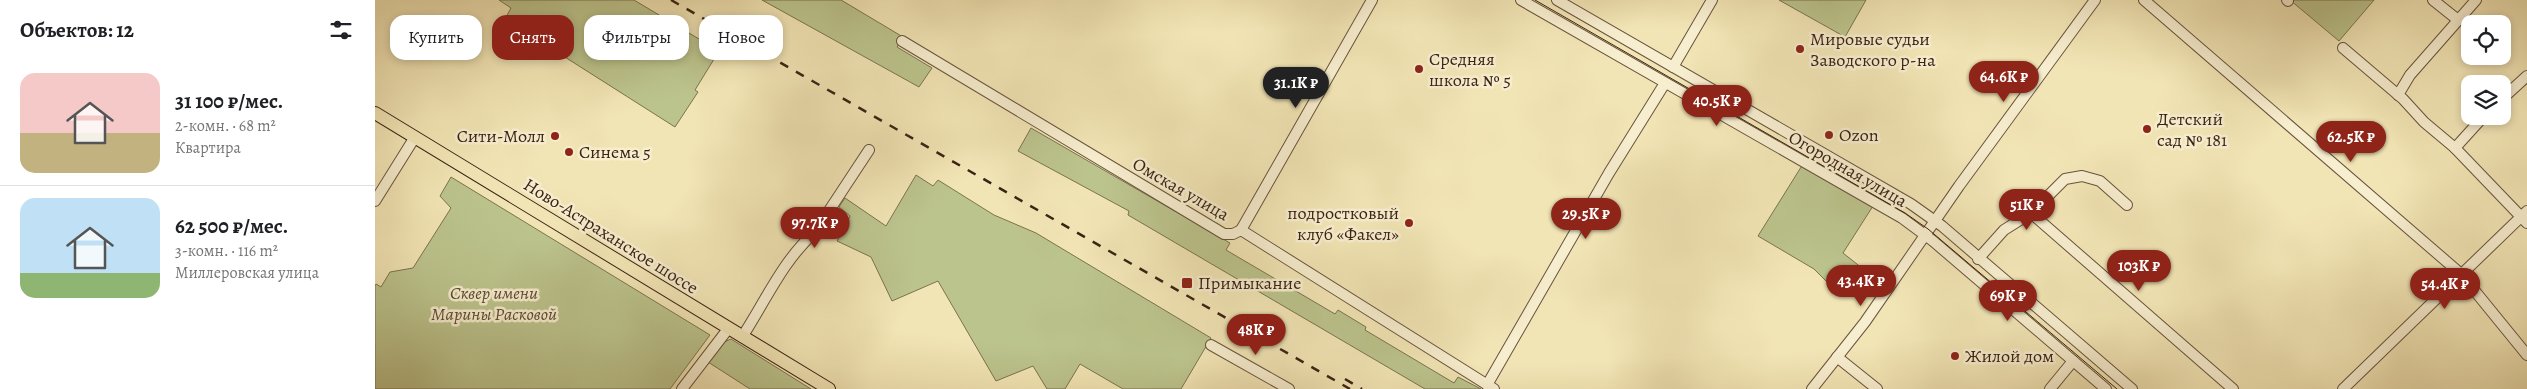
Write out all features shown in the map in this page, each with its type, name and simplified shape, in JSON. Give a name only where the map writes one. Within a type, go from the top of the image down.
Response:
[{"type":"main road","name":"Ново-Астраханское шоссе","points":[[375,112],[829,389]]},
{"type":"street","points":[[1241,230],[1372,0]]},
{"type":"street","name":"Огородная улица","points":[[1521,0],[1876,203],[1925,235],[2105,389]]},
{"type":"street","name":"Огородная улица","points":[[1557,0],[1911,204],[1935,220],[1978,259],[2132,389]]},
{"type":"street","points":[[1673,67],[1712,0]]},
{"type":"street","points":[[1813,389],[1865,322],[1935,220],[2095,0]]},
{"type":"street","points":[[2144,0],[2461,274],[2527,355]]},
{"type":"street","points":[[2433,0],[2457,20]]},
{"type":"street","points":[[2398,95],[2410,75],[2476,0]]},
{"type":"street","name":"Омская улица","points":[[902,41],[1224,234],[1233,234],[1241,230],[1491,387]]},
{"type":"street","points":[[2343,48],[2398,95],[2525,217],[2461,274],[2343,389]]},
{"type":"street","points":[[2511,91],[2527,76]]},
{"type":"street","points":[[1491,387],[1609,172],[1665,83]]},
{"type":"street","points":[[2455,148],[2476,125]]},
{"type":"street","points":[[375,201],[415,137]]},
{"type":"street","points":[[742,337],[773,284],[807,239],[815,232],[869,150]]},
{"type":"street","points":[[1978,259],[2004,230],[2031,213],[2065,179],[2081,176],[2100,181],[2127,205]]},
{"type":"street","points":[[2031,213],[2233,389]]},
{"type":"street","points":[[682,389],[728,329]]},
{"type":"street","points":[[1211,345],[1289,389]]},
{"type":"street","points":[[1837,357],[1877,389]]},
{"type":"street","points":[[2050,389],[2073,361]]},
{"type":"green space","points":[[499,0],[634,0],[659,15],[584,15],[584,60],[689,60],[689,33],[699,39],[699,60],[713,60],[695,90],[698,92],[675,127],[570,60],[574,60],[574,15],[507,15],[511,8]]},
{"type":"green space","points":[[762,0],[841,0],[903,37],[897,47],[932,68],[919,87]]},
{"type":"green space","points":[[1779,0],[1866,0],[1845,37]]},
{"type":"green space","points":[[2290,0],[2374,0],[2339,41]]},
{"type":"green space","points":[[1031,128],[1230,243],[1226,250],[1335,314],[1338,310],[1366,327],[1365,330],[1454,383],[1458,377],[1481,389],[1425,389],[1128,215],[1129,211],[1018,151]]},
{"type":"green space","points":[[1803,164],[1873,206],[1843,253],[1862,268],[1848,290],[1831,278],[1827,282],[1814,269],[1758,236]]},
{"type":"green space","points":[[916,175],[933,186],[938,180],[994,215],[1036,233],[1211,338],[1181,389],[1123,389],[1080,364],[1065,389],[1047,389],[1033,366],[996,381],[938,281],[892,301],[871,257],[837,241],[850,216],[839,207],[845,198],[886,226]]},
{"type":"green space","name":"Сквер имени Марины Расковой","points":[[451,177],[710,335],[670,389],[375,389],[375,286],[376,284],[381,287],[390,272],[413,268],[451,208],[440,196]]},
{"type":"green space","points":[[731,339],[811,389],[750,389],[708,362],[722,343]]},
{"type":"tram line","points":[[1535,0],[1905,213],[1928,229],[2117,389]]},
{"type":"railway","points":[[671,0],[1350,389]]},
{"type":"railway","points":[[1345,379],[1362,389]]},
{"type":"place","name":"Мировые судьи Заводского р-на","points":[[1800,49]]},
{"type":"place","name":"Средняя школа № 5","points":[[1419,69]]},
{"type":"place","name":"Детский сад № 181","points":[[2147,129]]},
{"type":"place","name":"Ozon","points":[[1829,135]]},
{"type":"place","name":"Сити-Молл","points":[[555,136]]},
{"type":"place","name":"Синема 5","points":[[569,152]]},
{"type":"place","name":"подростковый клуб «Факел»","points":[[1409,223]]},
{"type":"place","name":"Примыкание","points":[[1187,283]]},
{"type":"place","name":"Жилой дом","points":[[1955,356]]}]
